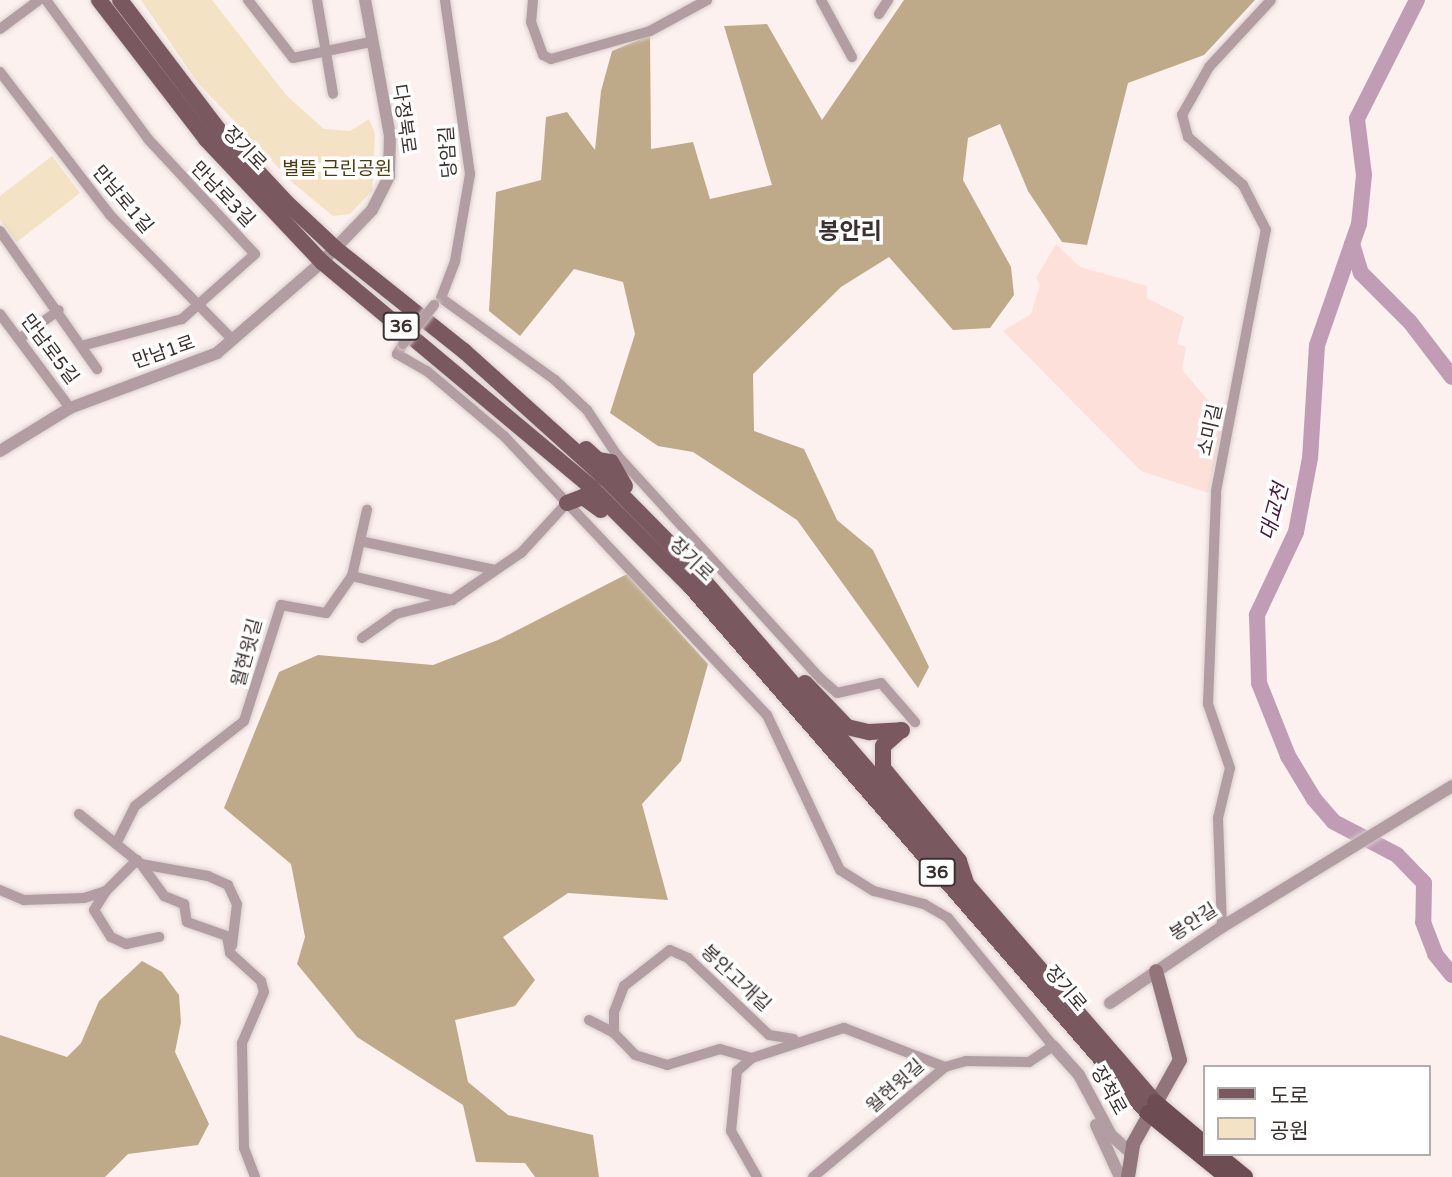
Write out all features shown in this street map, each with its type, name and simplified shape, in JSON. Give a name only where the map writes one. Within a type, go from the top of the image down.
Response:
[{"type":"highway","name":"장기로","points":[[1152,1107],[1204,1143]]},
{"type":"highway","name":"장기로","points":[[1152,1107],[1204,1156]]},
{"type":"highway","name":"장기로","points":[[1204,1156],[1227,1177]]},
{"type":"highway","points":[[1219,1156],[1245,1177]]},
{"type":"main road","name":"장기로","points":[[99,0],[206,139],[322,262],[539,442],[728,628],[1152,1107]]},
{"type":"main road","name":"장기로","points":[[120,0],[218,129],[336,250],[464,351],[686,560],[1152,1107]]},
{"type":"main road","points":[[464,351],[481,357],[598,460],[614,458],[620,482],[675,539],[686,560]]},
{"type":"main road","points":[[539,442],[546,459],[574,484],[567,503],[592,500],[643,554],[656,555]]},
{"type":"main road","points":[[722,603],[746,616],[847,726],[869,732],[902,730],[883,746],[883,768],[959,861],[968,889]]},
{"type":"main road","points":[[1128,1177],[1130,1152],[1152,1107],[1180,1060],[1156,971]]},
{"type":"street","points":[[0,29],[39,0]]},
{"type":"street","name":"만남로3길","points":[[46,0],[148,139],[255,254],[196,307],[173,323],[85,345]]},
{"type":"street","points":[[248,0],[293,58],[370,42]]},
{"type":"street","points":[[317,0],[333,94]]},
{"type":"street","name":"다정북로","points":[[322,262],[372,210],[388,176],[390,136],[370,42],[365,0]]},
{"type":"street","name":"당암길","points":[[445,0],[470,174],[455,261],[438,302],[397,354],[427,371],[504,436],[567,503]]},
{"type":"street","points":[[533,0],[531,22],[543,55],[551,59],[650,31],[707,0]]},
{"type":"street","points":[[821,0],[852,57]]},
{"type":"street","points":[[879,14],[888,0]]},
{"type":"street","name":"소미길","points":[[1222,927],[1218,818],[1230,768],[1208,704],[1216,491],[1266,230],[1243,185],[1188,136],[1182,115],[1209,67],[1270,0]]},
{"type":"street","name":"만남로1길","points":[[0,72],[102,205],[196,307],[232,339]]},
{"type":"street","points":[[0,231],[85,345],[97,369]]},
{"type":"street","name":"만남1로","points":[[0,451],[70,408],[194,365],[232,339],[322,262]]},
{"type":"street","points":[[438,302],[555,380],[587,410],[614,458],[821,679],[837,693],[881,683],[915,722]]},
{"type":"street","points":[[19,339],[59,310]]},
{"type":"street","name":"만남로5길","points":[[0,314],[70,408]]},
{"type":"street","points":[[362,638],[396,614],[452,600],[521,554],[567,503],[767,715],[840,870],[874,891],[924,904],[948,918],[1053,1046]]},
{"type":"street","points":[[367,510],[352,576],[452,600]]},
{"type":"street","points":[[360,541],[495,570]]},
{"type":"street","name":"월현윗길","points":[[116,844],[135,806],[244,721],[281,605],[326,613],[352,576]]},
{"type":"street","name":"봉안길","points":[[1110,1003],[1222,927],[1452,786]]},
{"type":"street","points":[[79,814],[139,862],[164,895],[184,904],[187,922],[227,936],[230,953],[250,967],[264,992],[242,1043],[244,1148],[255,1177]]},
{"type":"street","points":[[139,862],[106,891],[94,910],[111,937],[126,944],[159,937]]},
{"type":"street","points":[[139,862],[208,876],[228,885],[237,904],[230,953]]},
{"type":"street","points":[[0,890],[40,901],[106,891]]},
{"type":"street","name":"봉안고개길","points":[[614,1034],[614,1012],[624,986],[670,950],[688,958],[769,1035],[798,1039]]},
{"type":"street","points":[[589,1020],[614,1034],[649,1062],[667,1065],[720,1049],[752,1058]]},
{"type":"street","name":"봉안고개길","points":[[752,1058],[798,1039],[844,1028],[945,1067]]},
{"type":"street","name":"월현윗길","points":[[813,1177],[945,1067],[966,1061],[1029,1062],[1053,1046]]},
{"type":"street","name":"장척로","points":[[1053,1046],[1079,1075],[1109,1133],[1130,1152]]},
{"type":"street","points":[[752,1058],[737,1071],[731,1131],[757,1177]]},
{"type":"street","points":[[1079,1075],[1120,1177]]},
{"type":"shaded area","points":[[904,0],[1255,0],[1204,55],[1128,83],[1087,245],[1062,242],[1028,191],[1000,124],[968,138],[963,180],[1011,267],[1014,295],[990,328],[953,330],[889,257],[841,287],[753,374],[754,431],[804,449],[837,520],[873,550],[929,667],[918,688],[797,520],[693,452],[658,446],[610,413],[635,334],[623,282],[574,269],[520,336],[489,311],[496,192],[541,180],[546,117],[567,112],[595,150],[601,91],[612,51],[650,35],[651,149],[693,142],[710,199],[772,185],[724,26],[767,24],[822,120]]},
{"type":"shaded area","points":[[1056,244],[1080,267],[1147,286],[1147,298],[1184,317],[1177,344],[1186,347],[1182,370],[1214,407],[1228,406],[1208,493],[1141,471],[1003,331],[1031,314],[1040,285],[1036,278]]},
{"type":"shaded area","points":[[627,574],[708,664],[681,761],[642,804],[668,900],[568,893],[503,937],[535,980],[515,1006],[455,1020],[468,1082],[508,1115],[593,1135],[599,1177],[535,1177],[525,1163],[476,1162],[463,1105],[357,1037],[297,964],[305,937],[291,864],[224,808],[279,672],[318,655],[433,665],[498,640]]},
{"type":"shaded area","points":[[142,961],[162,972],[179,995],[181,1022],[175,1052],[209,1124],[198,1145],[128,1154],[105,1177],[0,1177],[0,1035],[67,1057],[81,1043],[99,1001]]},
{"type":"green space","name":"별뜰 근린공원","points":[[141,0],[212,0],[287,96],[324,129],[350,131],[369,119],[375,134],[372,191],[350,214],[333,216],[294,184],[198,83]]},
{"type":"green space","points":[[52,156],[80,193],[17,242],[0,220],[0,196]]},
{"type":"waterway","name":"대교천","points":[[1417,0],[1357,119],[1364,175],[1359,224],[1317,345],[1310,458],[1296,532],[1257,615],[1259,683],[1288,756],[1314,799],[1334,822],[1397,855],[1424,883],[1423,922],[1435,954],[1452,975]]},
{"type":"waterway","points":[[1352,244],[1361,273],[1410,322],[1452,377]]},
{"type":"district","name":"봉안리","points":[[850,232]]}]
